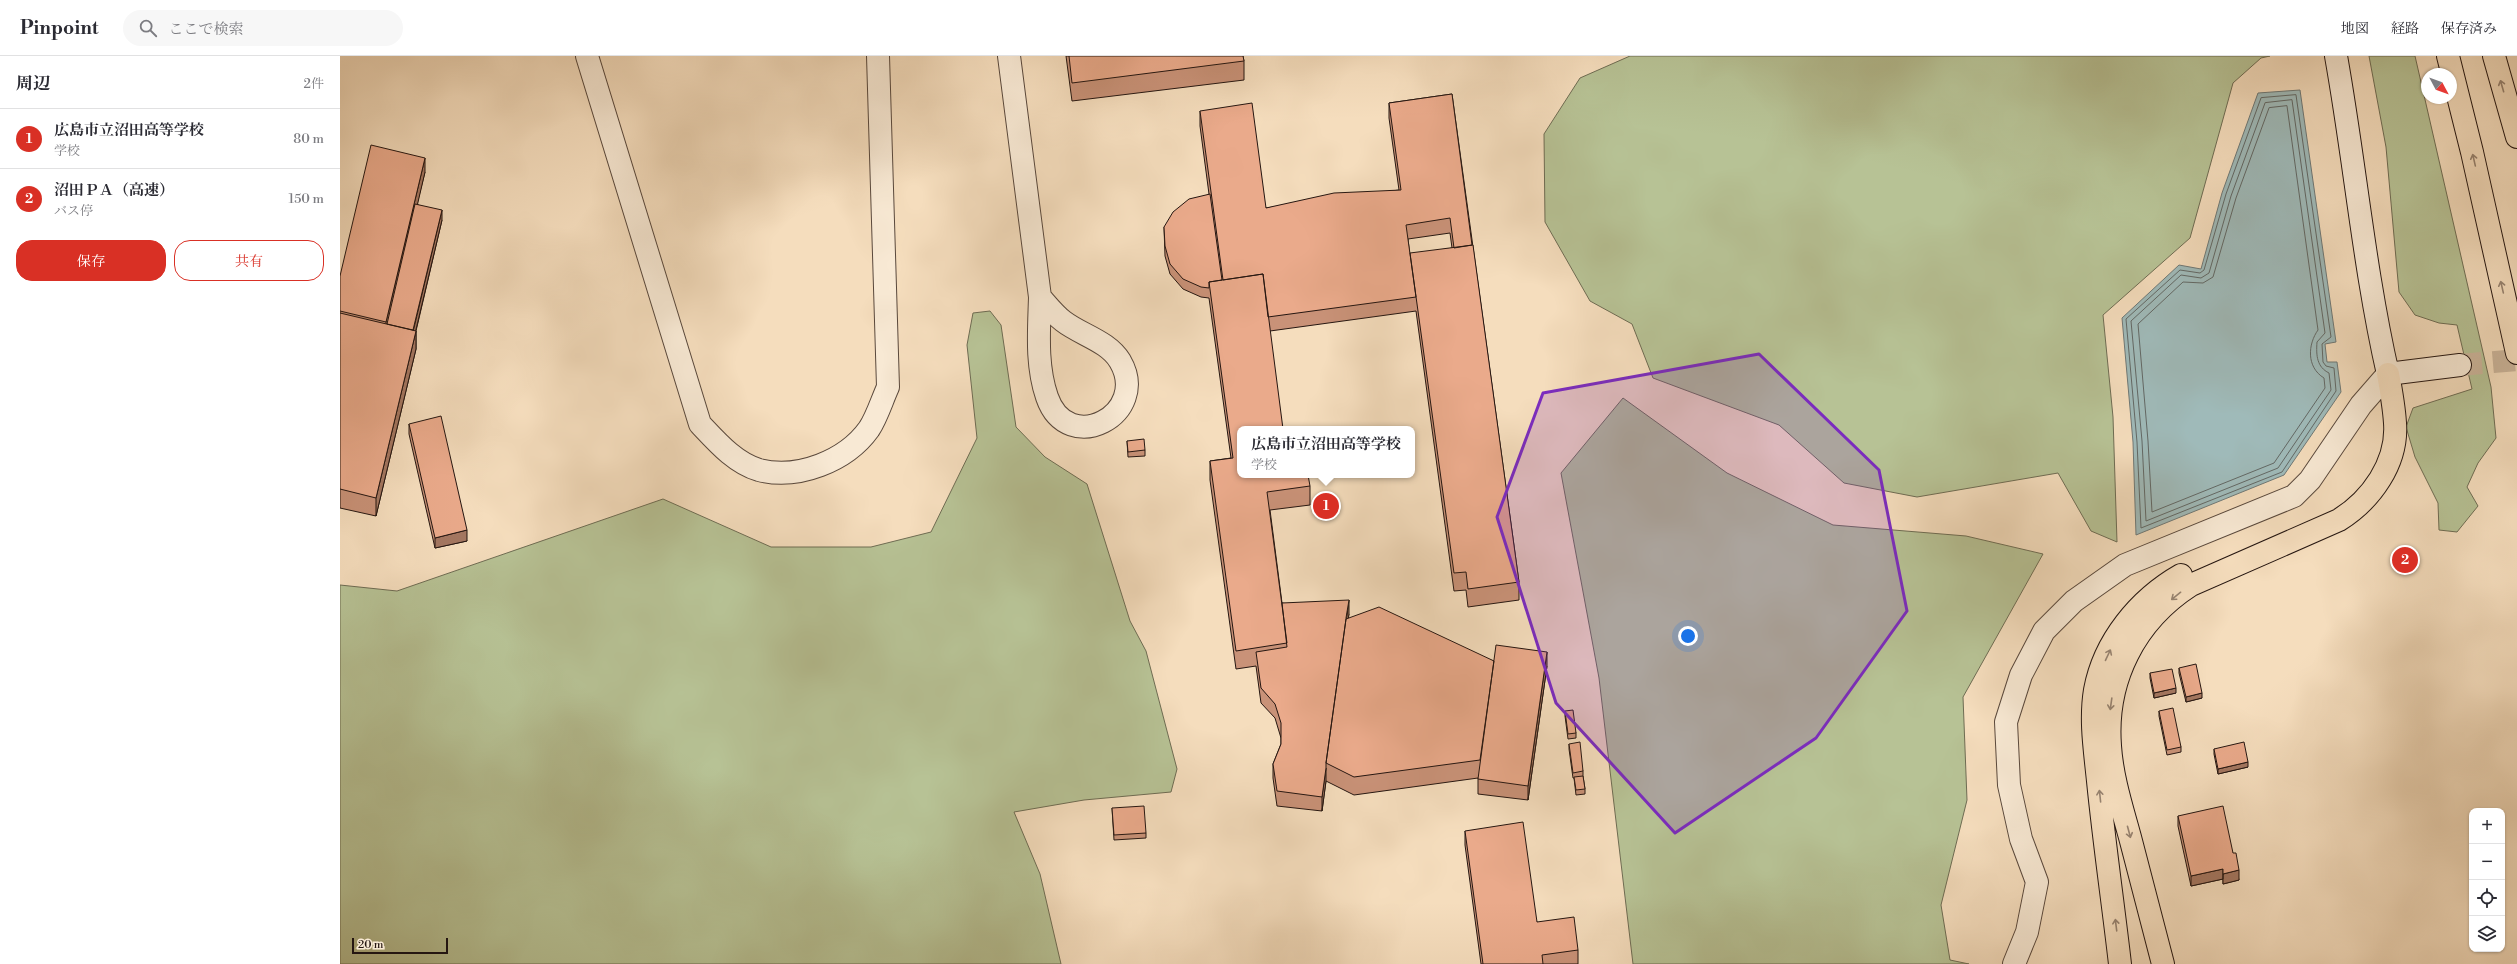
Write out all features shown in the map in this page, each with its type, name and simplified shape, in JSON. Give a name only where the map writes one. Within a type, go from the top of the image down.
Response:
[{"type":"highway","points":[[2448,56],[2472,152],[2517,353]]},
{"type":"highway","points":[[2494,56],[2517,137]]},
{"type":"highway","points":[[2120,964],[2093,728],[2095,690],[2108,653],[2128,620],[2140,606],[2169,582],[2328,510],[2350,497],[2369,473],[2383,446],[2388,416],[2388,374]]},
{"type":"highway","points":[[2163,964],[2123,810],[2110,748],[2110,708],[2119,670],[2129,649],[2149,620],[2180,592],[2191,585],[2339,520],[2353,511],[2372,492],[2386,466],[2394,439],[2396,424],[2388,374]]},
{"type":"street","points":[[588,56],[700,424],[728,454],[759,470],[803,472],[842,456],[853,445],[869,428],[888,387],[878,56]]},
{"type":"street","points":[[1009,56],[1040,297],[1039,359],[1048,398],[1058,417],[1084,428],[1102,424],[1122,406],[1129,381],[1120,360],[1100,342],[1063,321],[1040,297]]},
{"type":"street","points":[[2336,56],[2348,121],[2372,297],[2388,374]]},
{"type":"street","points":[[2014,964],[2027,932],[2037,882],[2021,839],[2010,786],[2006,722],[2021,675],[2044,631],[2074,601],[2125,565],[2294,496],[2310,480],[2361,405],[2388,374],[2460,365]]},
{"type":"highlighted area","points":[[1759,354],[1879,470],[1907,611],[1816,738],[1675,833],[1556,703],[1497,517],[1543,393]]},
{"type":"green space","points":[[1630,56],[2270,56],[2261,58],[2233,83],[2190,238],[2103,315],[2113,417],[2117,542],[2091,531],[2058,473],[1917,497],[1844,483],[1779,425],[1653,378],[1632,324],[1590,301],[1545,222],[1544,134],[1580,78]]},
{"type":"green space","points":[[2369,56],[2415,56],[2421,82],[2421,104],[2426,104],[2491,387],[2496,438],[2478,463],[2467,487],[2478,506],[2457,532],[2439,530],[2438,503],[2415,457],[2406,427],[2413,408],[2472,389],[2457,325],[2439,323],[2415,315],[2399,292],[2386,147]]},
{"type":"green space","points":[[990,311],[1001,325],[1016,427],[1045,457],[1087,484],[1130,621],[1146,651],[1177,769],[1171,792],[1084,800],[1014,812],[1040,874],[1061,964],[340,964],[340,585],[397,591],[663,499],[771,547],[871,547],[931,532],[977,438],[967,345],[973,313]]},
{"type":"green space","points":[[1623,398],[1727,473],[1833,525],[1966,536],[2043,554],[1963,697],[1967,800],[1941,905],[1950,960],[1969,964],[1633,964],[1599,678],[1561,473]]},
{"type":"water","points":[[2300,90],[2336,342],[2325,344],[2327,362],[2337,362],[2341,392],[2284,475],[2136,535],[2133,442],[2122,318],[2179,265],[2201,269],[2222,193],[2258,93]]},
{"type":"building","points":[[1069,56],[1243,56],[1244,61],[1072,83]]},
{"type":"building","points":[[1452,94],[1472,245],[1454,248],[1450,218],[1406,225],[1416,297],[1268,317],[1263,274],[1223,280],[1200,111],[1252,103],[1266,208],[1334,193],[1401,190],[1389,103]]},
{"type":"building","points":[[371,145],[425,158],[386,322],[340,311],[340,276]]},
{"type":"building","points":[[1210,194],[1222,280],[1209,282],[1209,288],[1201,287],[1183,279],[1170,264],[1165,246],[1164,227],[1173,212],[1189,199]]},
{"type":"building","points":[[415,204],[442,210],[413,330],[387,324]]},
{"type":"building","points":[[1473,245],[1519,582],[1468,589],[1466,572],[1454,573],[1410,253]]},
{"type":"building","points":[[1263,274],[1283,426],[1237,426],[1237,478],[1309,478],[1310,486],[1267,492],[1287,643],[1236,651],[1210,461],[1233,458],[1209,282]]},
{"type":"building","points":[[340,313],[416,331],[376,498],[340,489]]},
{"type":"building","points":[[441,416],[467,530],[435,538],[409,424]]},
{"type":"building","points":[[1144,439],[1145,450],[1128,452],[1127,441]]},
{"type":"building","points":[[1349,600],[1322,797],[1277,791],[1273,764],[1281,744],[1281,723],[1275,704],[1261,688],[1256,652],[1287,647],[1282,603]]},
{"type":"building","points":[[1379,607],[1494,661],[1480,760],[1354,777],[1326,763],[1346,619]]},
{"type":"building","points":[[1496,645],[1547,652],[1528,786],[1478,779]]},
{"type":"building","points":[[2196,664],[2202,693],[2186,697],[2179,668]]},
{"type":"building","points":[[2172,669],[2176,688],[2154,693],[2150,673]]},
{"type":"building","points":[[2173,708],[2181,747],[2167,750],[2159,711]]},
{"type":"building","points":[[1573,710],[1576,733],[1568,734],[1565,711]]},
{"type":"building","points":[[1580,742],[1583,771],[1573,773],[1569,744]]},
{"type":"building","points":[[2244,742],[2248,762],[2218,769],[2214,749]]},
{"type":"building","points":[[1583,776],[1585,789],[1576,790],[1574,777]]},
{"type":"building","points":[[1144,806],[1146,833],[1114,835],[1112,808]]},
{"type":"building","points":[[2223,806],[2233,853],[2236,853],[2239,870],[2223,874],[2223,869],[2191,876],[2178,816]]},
{"type":"building","points":[[1523,822],[1537,922],[1574,917],[1578,950],[1542,955],[1543,964],[1483,964],[1465,831]]},
{"type":"tunnel","points":[[2460,365],[2517,360]]},
{"type":"place","name":"広島市立沼田高等学校","points":[[1326,506]]},
{"type":"place","name":"沼田ＰＡ（高速）","points":[[2405,560]]}]
